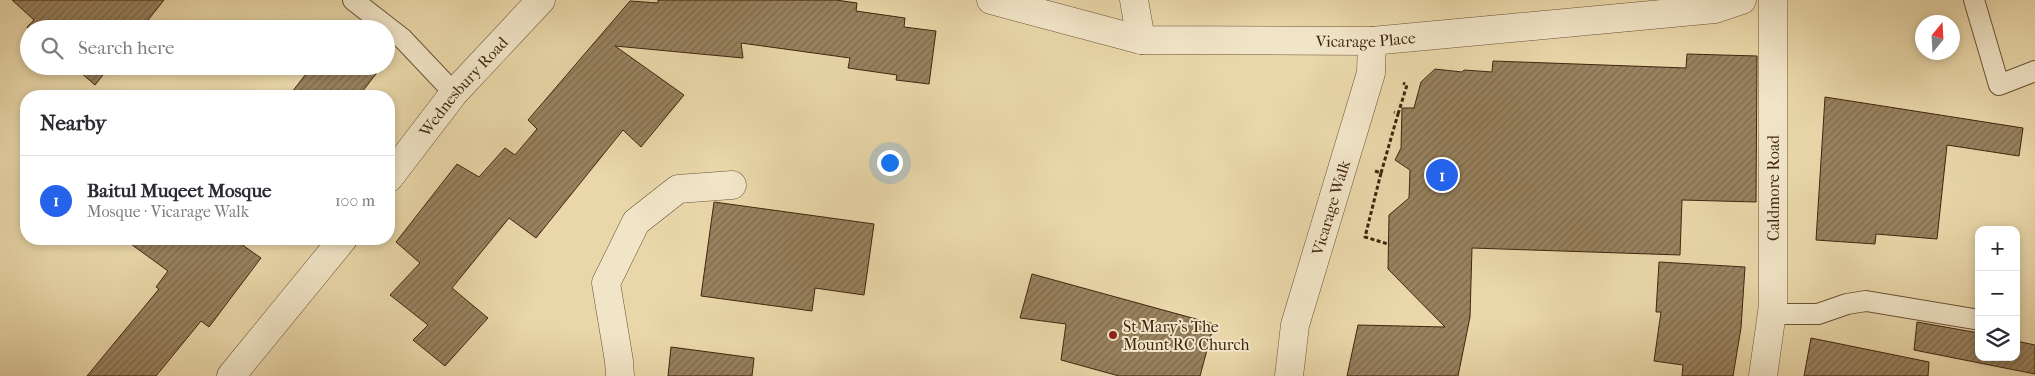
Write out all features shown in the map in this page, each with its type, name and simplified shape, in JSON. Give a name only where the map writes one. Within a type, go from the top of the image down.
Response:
[{"type":"street","name":"Wednesbury Road","points":[[395,170],[454,93],[541,0]]},
{"type":"street","name":"Vicarage Place","points":[[991,0],[1141,40],[1372,41],[1715,9],[1742,0]]},
{"type":"street","points":[[1134,0],[1141,40]]},
{"type":"street","name":"Caldmore Road","points":[[1763,376],[1772,314],[1773,0]]},
{"type":"street","name":"Vicarage Walk","points":[[1289,376],[1295,325],[1371,73],[1372,41]]},
{"type":"street","points":[[620,376],[606,284],[636,222],[678,189],[732,185]]},
{"type":"street","points":[[231,376],[337,245]]},
{"type":"lane","points":[[353,0],[379,20]]},
{"type":"lane","points":[[1974,0],[1999,85],[2035,72]]},
{"type":"lane","points":[[395,32],[403,38],[454,93]]},
{"type":"lane","points":[[1772,314],[1818,314],[1866,300],[1974,319]]},
{"type":"path","points":[[1344,162],[1381,173],[1365,237],[1388,244]]},
{"type":"building","points":[[12,0],[164,0],[148,20],[34,20]]},
{"type":"building","points":[[658,0],[836,0],[857,3],[856,11],[905,18],[904,27],[936,31],[929,84],[896,80],[897,75],[848,68],[850,58],[741,43],[743,58],[615,46],[684,95],[641,147],[623,130],[536,238],[509,218],[452,288],[488,318],[445,366],[413,340],[428,325],[390,295],[420,263],[396,242],[457,164],[479,177],[505,148],[515,155],[537,129],[528,120],[630,1],[658,3]]},
{"type":"building","points":[[1687,54],[1757,56],[1756,202],[1682,200],[1680,255],[1472,248],[1470,317],[1458,376],[1347,376],[1358,325],[1445,327],[1388,269],[1389,215],[1409,198],[1410,170],[1395,160],[1401,148],[1402,108],[1414,108],[1421,82],[1435,69],[1462,72],[1464,70],[1492,72],[1493,61],[1686,68]]},
{"type":"building","points":[[83,75],[103,75],[95,85]]},
{"type":"building","points":[[305,75],[375,75],[364,90],[294,90]]},
{"type":"building","points":[[1825,97],[2023,128],[2019,156],[1947,145],[1937,239],[1876,234],[1875,244],[1816,240]]},
{"type":"building","points":[[714,202],[874,224],[864,295],[815,288],[812,311],[701,296]]},
{"type":"building","points":[[132,245],[243,245],[261,258],[209,327],[201,321],[156,376],[87,376],[159,289],[156,287],[168,271]]},
{"type":"building","points":[[1659,262],[1745,267],[1741,328],[1733,376],[1682,376],[1683,365],[1654,361],[1661,312],[1656,312]]},
{"type":"building","name":"St Mary's The Mount RC Church","points":[[1032,274],[1214,324],[1200,376],[1119,376],[1061,360],[1066,324],[1020,318]]},
{"type":"building","points":[[1917,322],[1975,332],[1975,361],[2020,361],[2020,342],[2035,345],[2035,374],[1914,350]]},
{"type":"building","points":[[1811,338],[1929,362],[1928,376],[1804,376]]},
{"type":"building","points":[[671,347],[754,358],[752,376],[668,376]]},
{"type":"place","name":"Baitul Muqeet Mosque","points":[[1442,175]]},
{"type":"place","name":"St Mary's The Mount RC Church","points":[[1113,335]]}]
